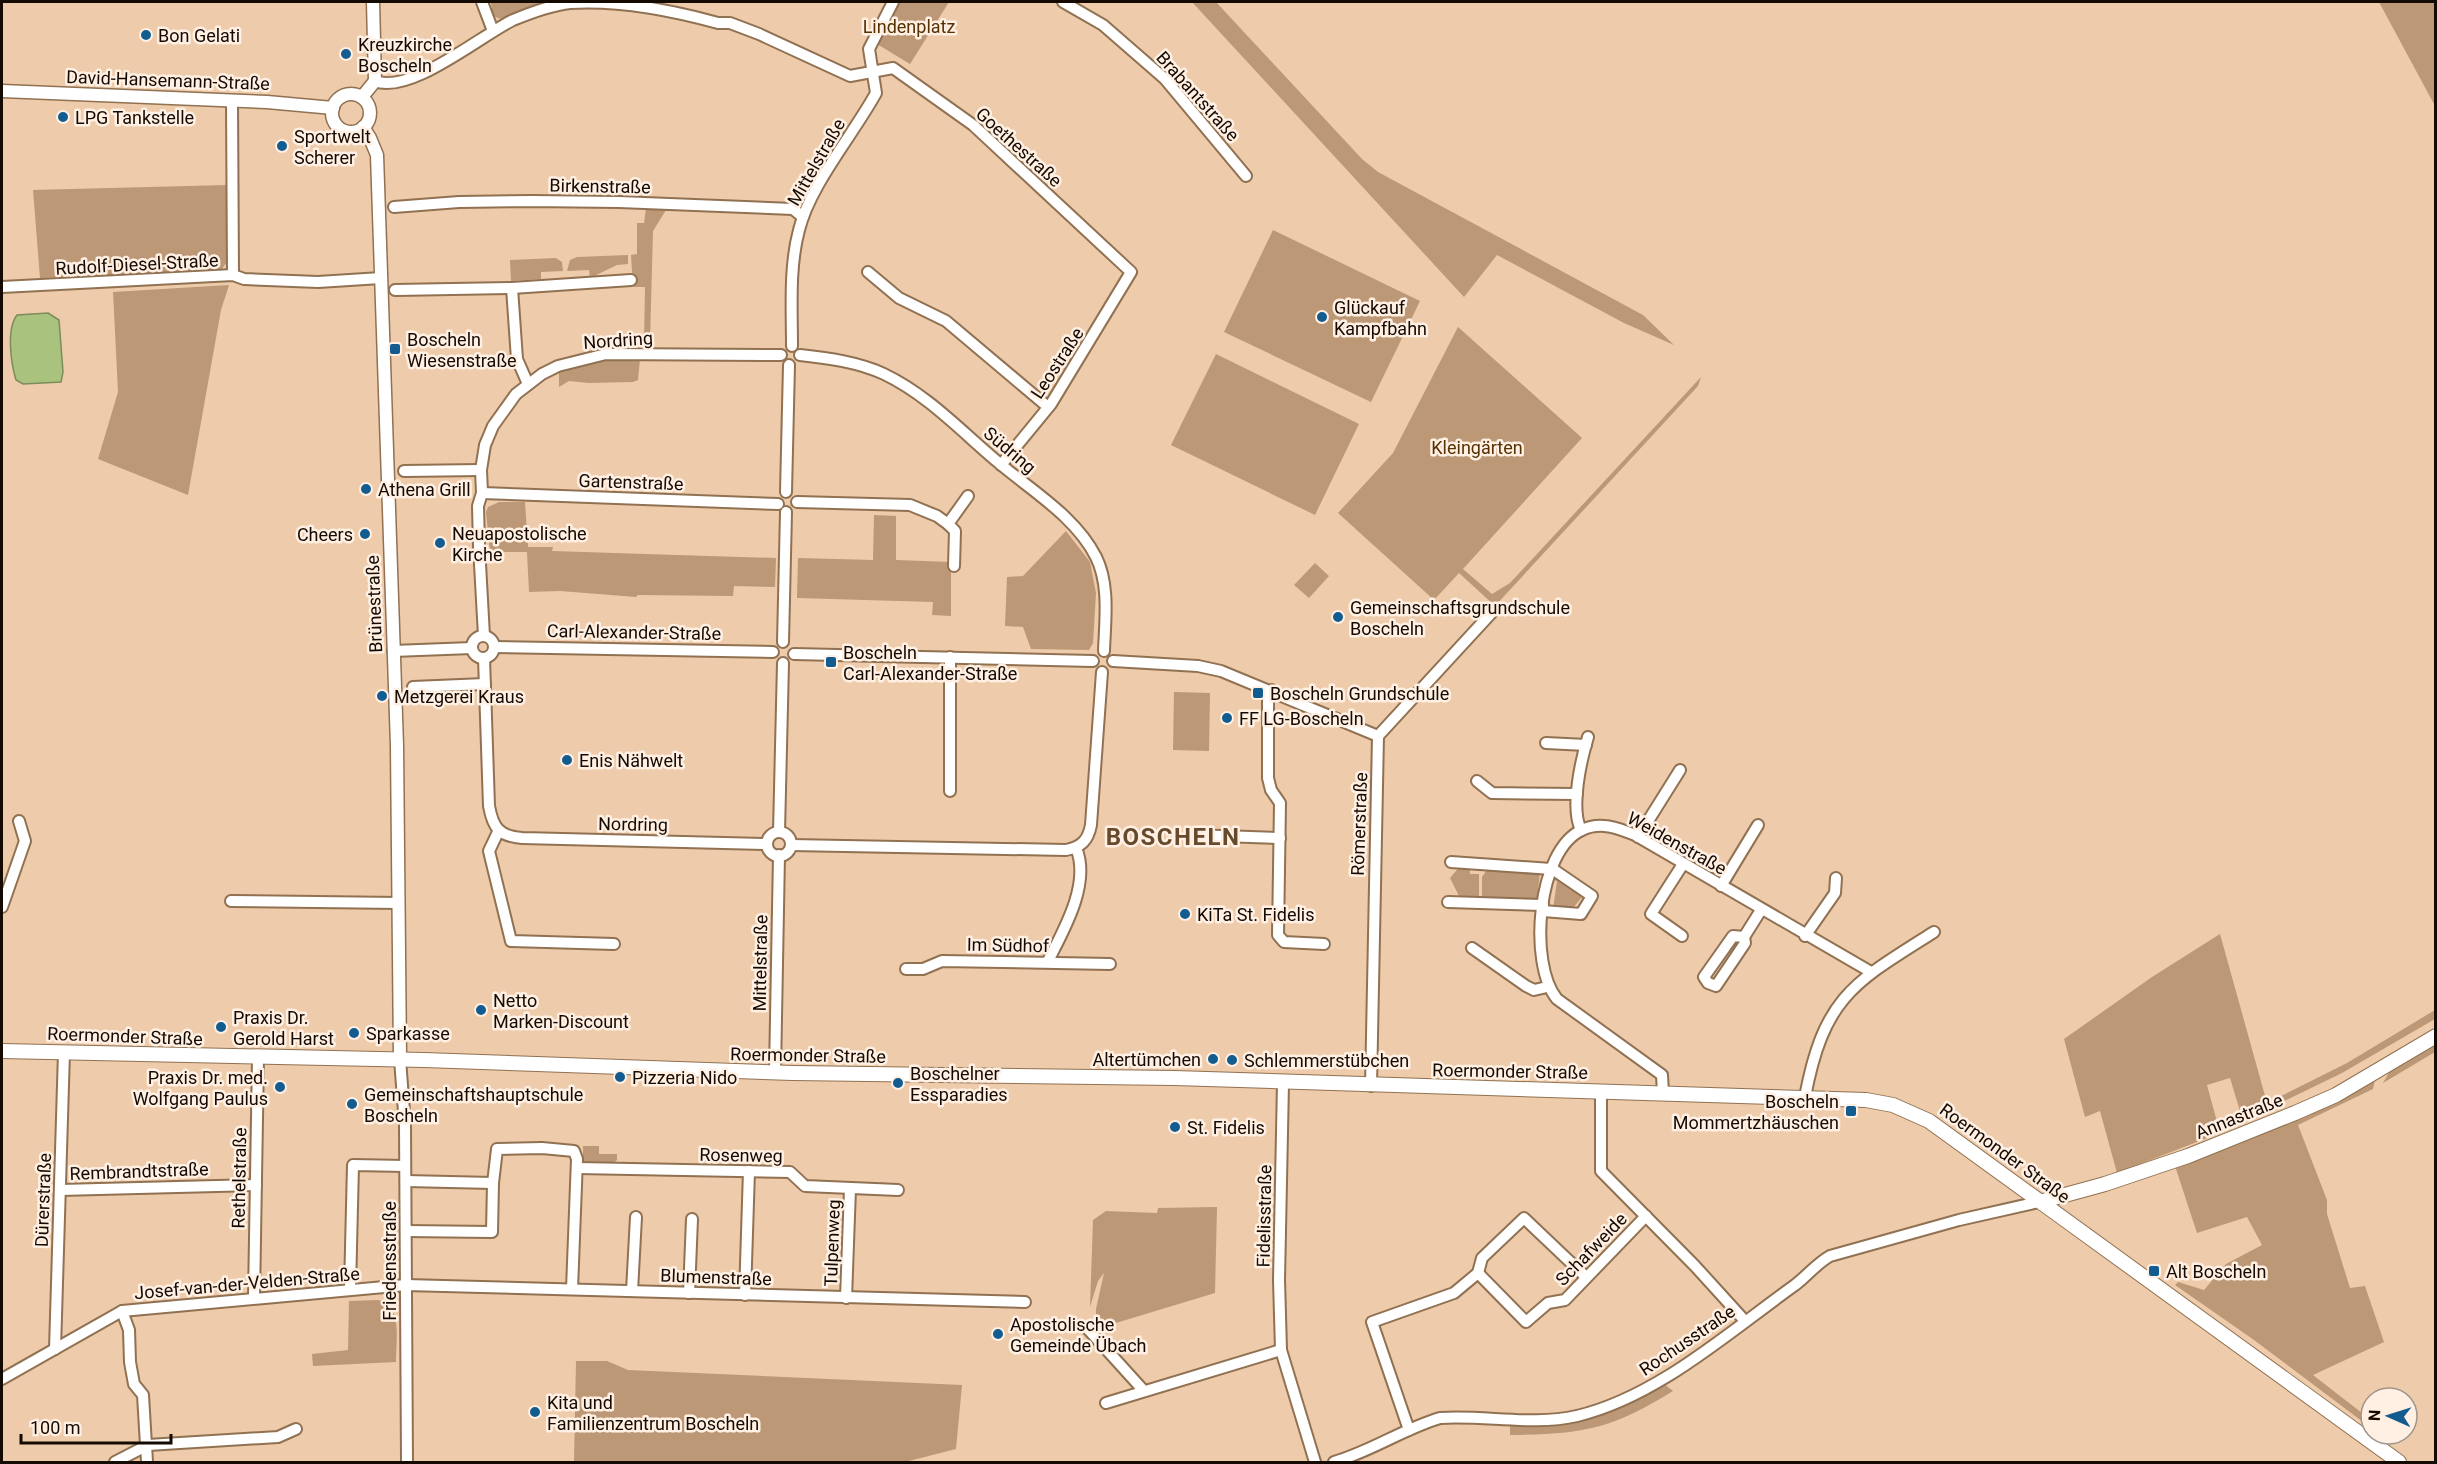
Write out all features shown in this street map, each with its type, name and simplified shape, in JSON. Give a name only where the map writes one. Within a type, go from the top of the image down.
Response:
[{"type":"main road","name":"Annastraße","points":[[2043,1201],[2177,1160],[2295,1113],[2336,1095],[2436,1036]]},
{"type":"main road","name":"Roermonder Straße","points":[[2,1051],[258,1058],[400,1059],[775,1072],[1174,1078],[1371,1086],[1805,1096],[1866,1100],[1916,1113],[2043,1201],[2399,1462]]},
{"type":"street","points":[[362,97],[375,81],[373,2]]},
{"type":"street","points":[[482,2],[494,31]]},
{"type":"street","points":[[873,71],[869,49],[893,2]]},
{"type":"street","name":"Brabantstraße","points":[[1063,2],[1104,27],[1165,79],[1246,176]]},
{"type":"street","name":"Goethestraße","points":[[375,81],[384,84],[403,81],[514,20],[570,3],[621,3],[649,6],[718,23],[730,23],[850,76],[893,68],[973,125],[1131,272]]},
{"type":"street","name":"Mittelstraße","points":[[792,346],[798,231],[803,217],[837,154],[876,93],[873,71]]},
{"type":"street","name":"David-Hansemann-Straße","points":[[2,91],[232,101],[333,108]]},
{"type":"street","points":[[345,95],[362,97],[370,112],[363,128],[352,131],[341,128],[334,120],[333,108],[345,95]]},
{"type":"street","points":[[232,101],[233,275]]},
{"type":"street","name":"Brünestraße","points":[[363,128],[377,155],[393,651],[400,1059]]},
{"type":"street","name":"Birkenstraße","points":[[394,207],[459,201],[619,201],[793,209],[803,217]]},
{"type":"street","points":[[868,272],[899,297],[946,321],[1048,407]]},
{"type":"street","name":"Leostraße","points":[[1001,465],[1048,407],[1084,353],[1131,272]]},
{"type":"street","name":"Rudolf-Diesel-Straße","points":[[2,286],[233,275],[244,279],[318,282],[381,278]]},
{"type":"street","points":[[395,290],[512,288],[631,280]]},
{"type":"street","points":[[512,288],[517,359],[528,384]]},
{"type":"street","points":[[792,346],[800,356],[796,363],[789,365],[783,362],[781,355],[783,349],[792,346]]},
{"type":"street","name":"Nordring","points":[[484,636],[478,546],[478,506],[483,494],[481,470],[493,426],[503,409],[528,384],[564,363],[606,354],[781,355]]},
{"type":"street","name":"Südring","points":[[800,356],[859,365],[898,381],[927,401],[1068,519],[1096,556],[1104,586],[1104,651]]},
{"type":"street","points":[[786,492],[789,365]]},
{"type":"street","points":[[404,471],[481,470]]},
{"type":"street","points":[[786,492],[794,495],[797,502],[794,510],[786,512]]},
{"type":"street","points":[[783,642],[786,512],[778,504],[780,496],[786,492]]},
{"type":"street","name":"Gartenstraße","points":[[483,494],[778,504]]},
{"type":"street","points":[[948,524],[968,496]]},
{"type":"street","points":[[797,502],[910,505],[937,516],[955,531],[954,566]]},
{"type":"street","points":[[1113,661],[1198,666],[1235,676],[1378,736],[1495,609]]},
{"type":"street","points":[[484,636],[491,640],[494,647],[491,655],[484,658],[477,656],[472,648],[477,638],[484,636]]},
{"type":"street","points":[[783,642],[777,645],[773,652],[776,660],[783,663],[790,662],[795,654]]},
{"type":"street","points":[[783,642],[792,646],[795,654]]},
{"type":"street","name":"Carl-Alexander-Straße","points":[[494,647],[773,652]]},
{"type":"street","points":[[393,651],[472,648]]},
{"type":"street","points":[[1104,651],[1110,654],[1113,661],[1109,670],[1102,672],[1095,668],[1093,661],[1098,653],[1104,651]]},
{"type":"street","points":[[795,654],[1093,661]]},
{"type":"street","points":[[950,657],[950,791]]},
{"type":"street","points":[[484,658],[489,806],[494,826],[498,832],[489,851],[511,941],[516,943],[614,944]]},
{"type":"street","points":[[780,832],[783,663]]},
{"type":"street","points":[[791,845],[1066,850],[1077,848],[1088,836],[1091,825],[1102,672]]},
{"type":"street","points":[[413,687],[485,684]]},
{"type":"street","points":[[1272,690],[1268,701],[1268,778],[1271,790],[1280,803],[1278,935],[1284,942],[1324,944]]},
{"type":"street","name":"Römerstraße","points":[[1371,1086],[1378,736]]},
{"type":"street","points":[[1545,743],[1587,741],[1577,795],[1577,823],[1581,830],[1564,844],[1551,868],[1543,908],[1540,960],[1547,987],[1557,999],[1662,1075],[1663,1093]]},
{"type":"street","points":[[1638,837],[1680,770]]},
{"type":"street","points":[[1477,781],[1492,793],[1577,795]]},
{"type":"street","points":[[2,907],[25,841],[19,821]]},
{"type":"street","points":[[1721,886],[1758,825]]},
{"type":"street","name":"Weidenstraße","points":[[1581,830],[1606,826],[1617,827],[1638,837],[1805,936],[1871,972]]},
{"type":"street","name":"Nordring","points":[[498,832],[522,838],[767,844]]},
{"type":"street","points":[[780,832],[789,837],[791,845],[787,853],[779,855],[770,851],[767,844],[770,837],[780,832]]},
{"type":"street","points":[[1192,835],[1280,838]]},
{"type":"street","points":[[1048,961],[1065,927],[1080,880],[1081,860],[1077,848]]},
{"type":"street","name":"Mittelstraße","points":[[775,1072],[779,855]]},
{"type":"street","points":[[1448,902],[1543,908],[1581,914],[1592,896],[1551,868],[1451,862]]},
{"type":"street","points":[[1682,936],[1651,914],[1683,864]]},
{"type":"street","points":[[1805,936],[1835,893],[1836,878]]},
{"type":"street","points":[[231,901],[399,903]]},
{"type":"street","points":[[1744,937],[1733,936],[1704,977],[1708,983],[1716,986],[1745,943],[1744,937],[1761,910]]},
{"type":"street","points":[[1805,1096],[1823,1030],[1842,999],[1871,972],[1934,932]]},
{"type":"street","points":[[1472,948],[1526,986],[1534,990],[1547,987]]},
{"type":"street","name":"Im Südhof","points":[[906,969],[923,969],[942,961],[1039,963],[1048,961],[1110,964]]},
{"type":"street","name":"Dürerstraße","points":[[55,1349],[64,1052]]},
{"type":"street","name":"Rethelstraße","points":[[254,1298],[258,1058]]},
{"type":"street","name":"Friedensstraße","points":[[400,1059],[403,1074],[406,1181],[407,1462]]},
{"type":"street","name":"Fidelisstraße","points":[[1283,1083],[1279,1252],[1281,1350],[1315,1462]]},
{"type":"street","points":[[1601,1091],[1601,1171],[1745,1321]]},
{"type":"street","points":[[406,1231],[492,1232],[494,1154],[497,1149],[502,1147],[570,1149],[576,1153],[577,1168],[572,1289]]},
{"type":"street","points":[[350,1289],[353,1165],[405,1166]]},
{"type":"street","name":"Rosenweg","points":[[577,1168],[790,1172],[806,1186],[898,1190]]},
{"type":"street","points":[[745,1295],[749,1171]]},
{"type":"street","points":[[406,1181],[493,1183]]},
{"type":"street","name":"Rembrandtstraße","points":[[60,1190],[256,1185]]},
{"type":"street","name":"Tulpenweg","points":[[846,1298],[850,1189]]},
{"type":"street","name":"Rochusstraße","points":[[1334,1462],[1366,1452],[1409,1430],[1440,1418],[1550,1419],[1576,1416],[1605,1407],[1635,1395],[1669,1375],[1797,1284],[1817,1263],[1830,1256],[1959,1220],[2043,1201]]},
{"type":"street","name":"Schafweide","points":[[1478,1273],[1526,1322],[1548,1303],[1564,1300],[1646,1216]]},
{"type":"street","points":[[633,1291],[636,1217]]},
{"type":"street","points":[[1409,1430],[1372,1322],[1454,1293],[1478,1273],[1482,1258],[1524,1218],[1586,1277]]},
{"type":"street","points":[[689,1293],[692,1219]]},
{"type":"street","name":"Josef-van-der-Velden-Straße","points":[[2,1379],[122,1311],[406,1285]]},
{"type":"street","name":"Blumenstraße","points":[[406,1285],[1025,1302]]},
{"type":"street","points":[[122,1311],[129,1330],[130,1362],[134,1384],[143,1395],[148,1445],[147,1462]]},
{"type":"street","points":[[1087,1328],[1144,1390]]},
{"type":"street","points":[[1106,1403],[1281,1350]]},
{"type":"street","points":[[115,1462],[148,1445],[278,1437],[296,1429]]},
{"type":"green space","points":[[538,2],[538,5],[501,19],[493,16],[491,3]]},
{"type":"green space","name":"Lindenplatz","points":[[898,2],[949,2],[910,64],[877,44]]},
{"type":"green space","points":[[1192,2],[1216,2],[1362,159],[1378,172],[1643,315],[1674,345],[1624,323],[1497,255],[1464,297]]},
{"type":"green space","points":[[2379,2],[2435,2],[2435,106]]},
{"type":"green space","points":[[226,185],[228,260],[222,269],[210,272],[40,278],[33,190]]},
{"type":"green space","points":[[646,208],[666,210],[653,231],[650,341],[644,342],[645,287],[633,287],[631,255],[637,254],[637,223],[644,223]]},
{"type":"green space","name":"Glückauf Kampfbahn","points":[[1273,230],[1420,301],[1371,402],[1224,332]]},
{"type":"green space","points":[[628,255],[628,264],[617,265],[590,278],[589,270],[567,271],[570,260],[577,257]]},
{"type":"green space","points":[[556,258],[562,262],[563,271],[541,272],[541,279],[511,281],[510,260]]},
{"type":"green space","points":[[229,285],[221,310],[188,495],[98,459],[118,392],[113,292]]},
{"type":"green space","name":"Kleingärten","points":[[1458,327],[1582,438],[1463,569],[1492,594],[1510,583],[1701,377],[1698,386],[1495,606],[1459,573],[1434,600],[1338,513],[1393,453]]},
{"type":"green space","points":[[1216,354],[1359,424],[1315,515],[1171,445]]},
{"type":"green space","points":[[640,359],[638,380],[633,382],[569,381],[559,387],[559,372],[569,368],[599,361]]},
{"type":"green space","points":[[499,502],[525,502],[528,547],[553,547],[552,551],[776,558],[775,587],[734,586],[733,596],[638,595],[636,597],[560,591],[529,592],[527,552],[490,552],[486,512],[488,507]]},
{"type":"green space","points":[[874,515],[896,516],[896,560],[951,562],[951,616],[932,615],[933,602],[797,598],[798,558],[873,560]]},
{"type":"green space","points":[[1066,531],[1090,562],[1096,593],[1093,643],[1089,650],[1031,649],[1023,627],[1005,626],[1007,577],[1023,576]]},
{"type":"green space","points":[[1315,563],[1329,576],[1309,598],[1294,585]]},
{"type":"green space","points":[[1174,692],[1210,693],[1209,751],[1173,750]]},
{"type":"green space","points":[[1461,865],[1470,865],[1470,874],[1479,874],[1479,899],[1460,898],[1450,878]]},
{"type":"green space","points":[[1486,871],[1540,871],[1537,900],[1484,899],[1482,897],[1482,877]]},
{"type":"green space","points":[[1552,875],[1578,893],[1581,891],[1583,896],[1572,909],[1553,909],[1557,881],[1552,879]]},
{"type":"green space","points":[[2220,934],[2267,1103],[2347,1063],[2435,1010],[2435,1019],[2342,1073],[2243,1121],[2230,1078],[2207,1085],[2220,1133],[2117,1173],[2100,1111],[2085,1117],[2064,1039],[2152,977]]},
{"type":"green space","points":[[2435,1041],[2435,1052],[2383,1083],[2391,1069]]},
{"type":"green space","points":[[2370,1080],[2375,1080],[2373,1089],[2298,1125],[2327,1200],[2327,1214],[2350,1288],[2365,1286],[2384,1342],[2313,1375],[2359,1411],[2359,1419],[2254,1340],[2175,1285],[2178,1282],[2204,1290],[2226,1264],[2262,1245],[2247,1217],[2197,1233],[2175,1166]]},
{"type":"green space","points":[[583,1146],[599,1146],[599,1154],[617,1154],[617,1160],[610,1166],[583,1165]]},
{"type":"green space","points":[[1217,1207],[1215,1293],[1096,1329],[1096,1309],[1104,1273],[1098,1281],[1090,1307],[1093,1220],[1106,1211],[1157,1213],[1158,1208]]},
{"type":"green space","points":[[378,1300],[386,1303],[395,1317],[396,1362],[313,1366],[312,1354],[348,1350],[349,1301]]},
{"type":"green space","points":[[576,1361],[607,1361],[628,1370],[962,1385],[956,1449],[905,1462],[574,1462]]},
{"type":"green space","points":[[1664,1384],[1673,1391],[1613,1422],[1577,1431],[1510,1435],[1510,1424],[1582,1419],[1625,1405]]},
{"type":"shaded area","points":[[48,313],[59,320],[63,372],[61,382],[23,384],[16,380],[12,365],[10,346],[14,321],[17,315]]},
{"type":"place","name":"Bon Gelati","points":[[146,35]]},
{"type":"place","name":"Kreuzkirche Boscheln","points":[[346,54]]},
{"type":"place","name":"LPG Tankstelle","points":[[63,117]]},
{"type":"place","name":"Sportwelt Scherer","points":[[282,146]]},
{"type":"place","name":"Glückauf Kampfbahn","points":[[1322,317]]},
{"type":"place","name":"Boscheln Wiesenstraße","points":[[395,349]]},
{"type":"place","name":"Athena Grill","points":[[366,489]]},
{"type":"place","name":"Cheers","points":[[365,534]]},
{"type":"place","name":"Neuapostolische Kirche","points":[[440,543]]},
{"type":"place","name":"Gemeinschaftsgrundschule Boscheln","points":[[1338,617]]},
{"type":"place","name":"Boscheln Carl-Alexander-Straße","points":[[831,662]]},
{"type":"place","name":"Boscheln Grundschule","points":[[1258,693]]},
{"type":"place","name":"Metzgerei Kraus","points":[[382,696]]},
{"type":"place","name":"FF LG-Boscheln","points":[[1227,718]]},
{"type":"place","name":"Enis Nähwelt","points":[[567,760]]},
{"type":"place","name":"KiTa St. Fidelis","points":[[1185,914]]},
{"type":"place","name":"Netto Marken-Discount","points":[[481,1010]]},
{"type":"place","name":"Praxis Dr. Gerold Harst","points":[[221,1027]]},
{"type":"place","name":"Sparkasse","points":[[354,1033]]},
{"type":"place","name":"Altertümchen","points":[[1213,1059]]},
{"type":"place","name":"Schlemmerstübchen","points":[[1232,1060]]},
{"type":"place","name":"Pizzeria Nido","points":[[620,1077]]},
{"type":"place","name":"Boschelner Essparadies","points":[[898,1083]]},
{"type":"place","name":"Praxis Dr. med. Wolfgang Paulus","points":[[280,1087]]},
{"type":"place","name":"Gemeinschaftshauptschule Boscheln","points":[[352,1104]]},
{"type":"place","name":"Boscheln Mommertzhäuschen","points":[[1851,1111]]},
{"type":"place","name":"St. Fidelis","points":[[1175,1127]]},
{"type":"place","name":"Alt Boscheln","points":[[2154,1271]]},
{"type":"place","name":"Apostolische Gemeinde Übach","points":[[998,1334]]},
{"type":"place","name":"Kita und Familienzentrum Boscheln","points":[[535,1412]]},
{"type":"district","name":"BOSCHELN","points":[[1173,837]]}]
